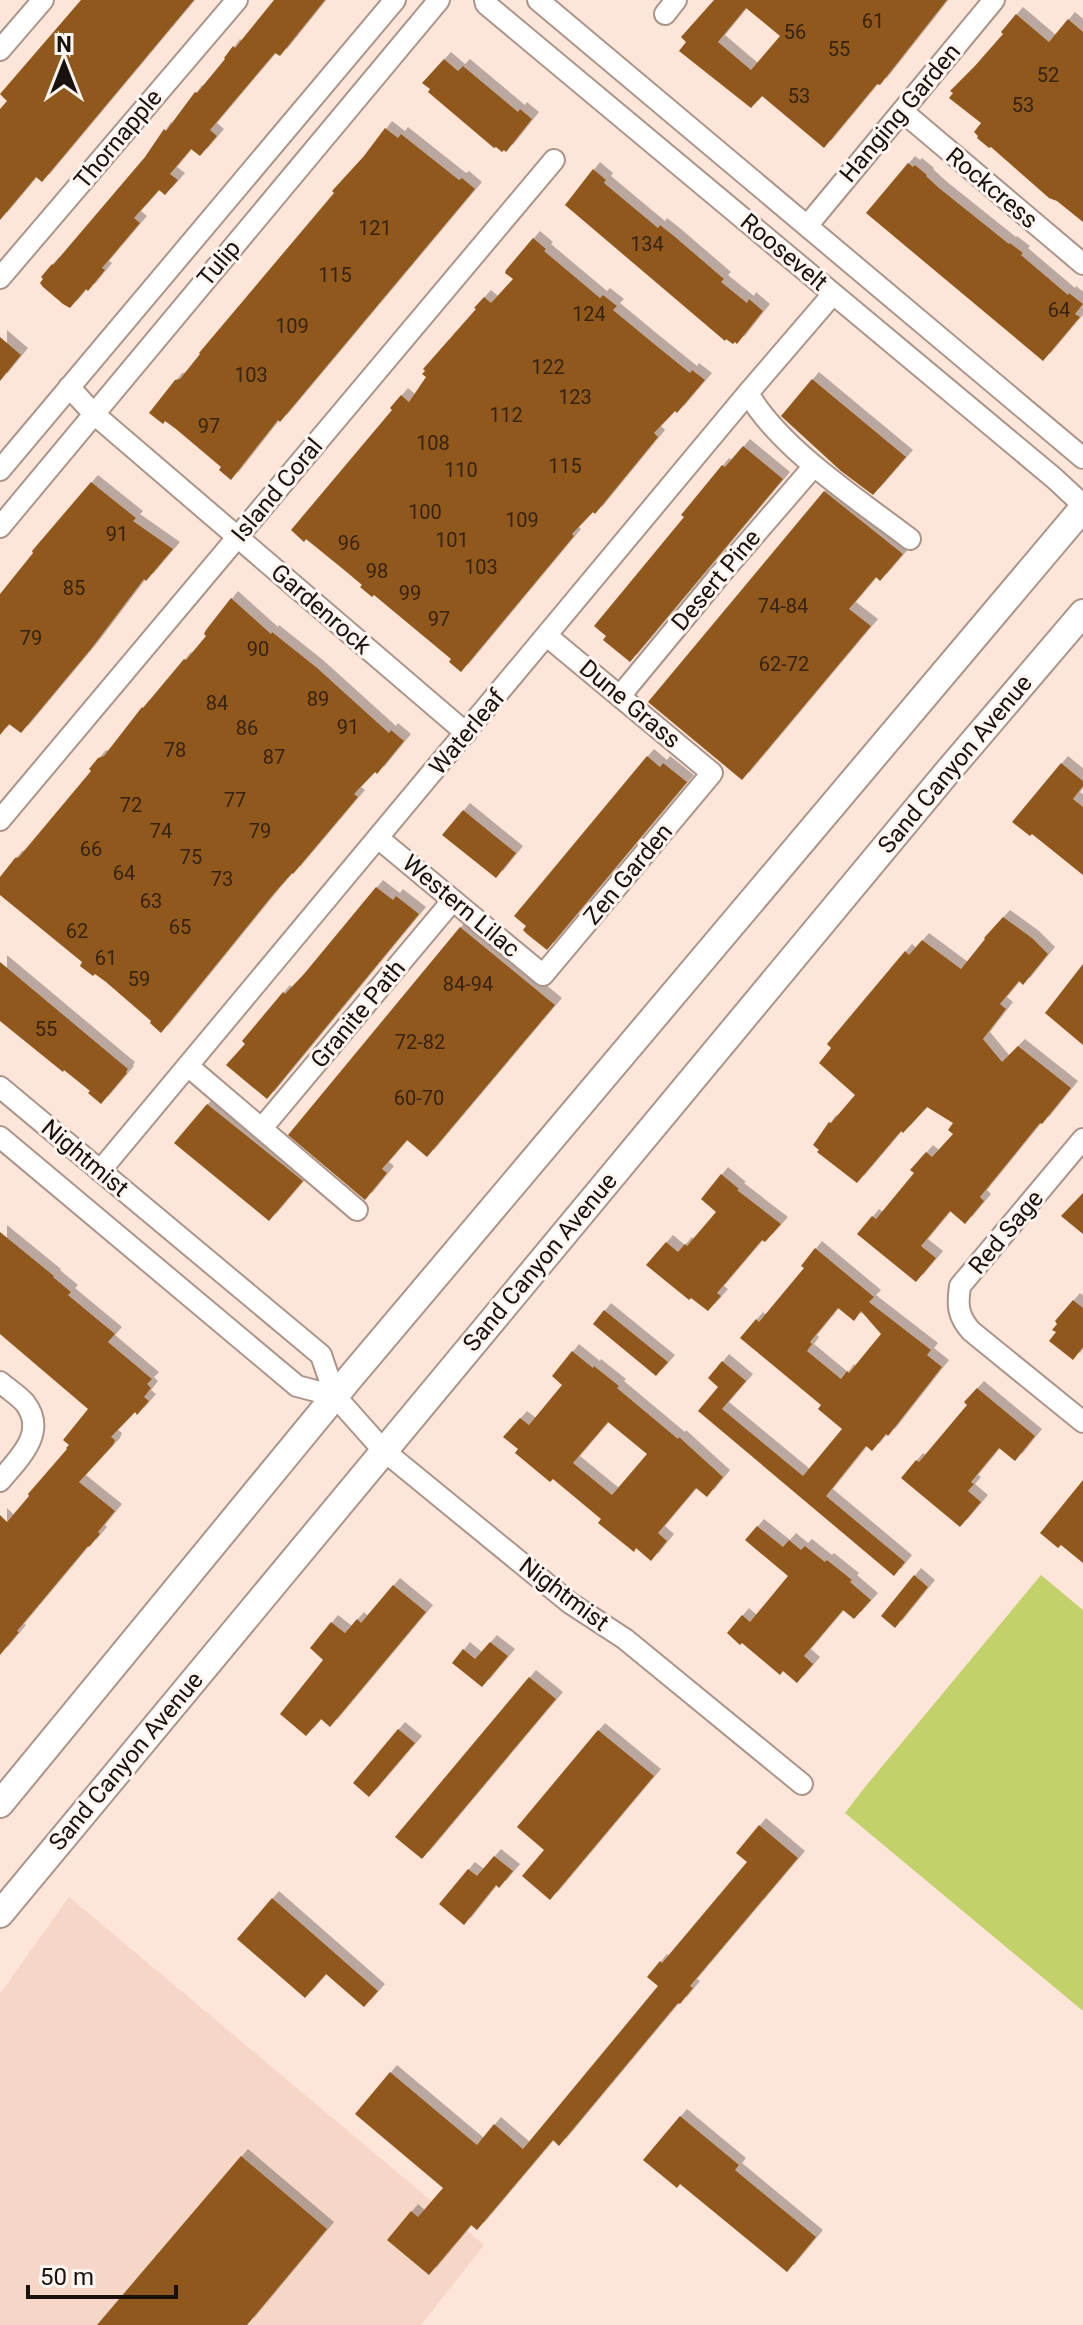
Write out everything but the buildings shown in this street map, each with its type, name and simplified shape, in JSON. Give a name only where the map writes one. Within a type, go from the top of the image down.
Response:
[{"type":"main road","points":[[0,1804],[335,1396],[1083,506]]},
{"type":"main road","name":"Sand Canyon Avenue","points":[[0,1914],[934,788],[1083,613]]},
{"type":"street","points":[[0,50],[43,0]]},
{"type":"street","name":"Thornapple","points":[[0,278],[237,0]]},
{"type":"street","name":"Tulip","points":[[0,470],[395,0]]},
{"type":"street","name":"Tulip","points":[[0,527],[439,0]]},
{"type":"street","name":"Roosevelt","points":[[485,0],[486,4],[1054,478],[1083,506]]},
{"type":"street","name":"Roosevelt","points":[[538,0],[1083,458]]},
{"type":"street","name":"Hanging Garden","points":[[807,226],[994,0]]},
{"type":"street","name":"Rockcress","points":[[902,111],[1083,264]]},
{"type":"street","name":"Island Coral","points":[[0,820],[554,160]]},
{"type":"street","name":"Waterleaf","points":[[100,1171],[833,294]]},
{"type":"street","name":"Gardenrock","points":[[69,387],[94,414],[466,733]]},
{"type":"street","points":[[748,393],[759,413],[814,466],[910,539]]},
{"type":"street","name":"Desert Pine","points":[[620,696],[814,466]]},
{"type":"street","name":"Dune Grass","points":[[547,636],[712,773]]},
{"type":"street","name":"Zen Garden","points":[[543,975],[712,773]]},
{"type":"street","name":"Western Lilac","points":[[378,838],[543,975]]},
{"type":"street","name":"Granite Path","points":[[262,1128],[453,900]]},
{"type":"street","points":[[188,1066],[357,1210]]},
{"type":"street","name":"Nightmist","points":[[0,1087],[321,1355],[335,1396],[383,1450],[570,1603],[625,1639],[802,1784]]},
{"type":"street","name":"Nightmist","points":[[0,1137],[297,1386],[335,1396]]},
{"type":"street","name":"Red Sage","points":[[1083,1139],[960,1286],[958,1302],[960,1317],[971,1331],[1083,1422]]},
{"type":"street","points":[[0,1382],[23,1401],[33,1421],[28,1446],[0,1481]]},
{"type":"shaded area","points":[[69,1897],[484,2245],[421,2325],[0,2325],[0,1994]]},
{"type":"green space","points":[[1041,1575],[1083,1610],[1083,2011],[845,1813]]}]
